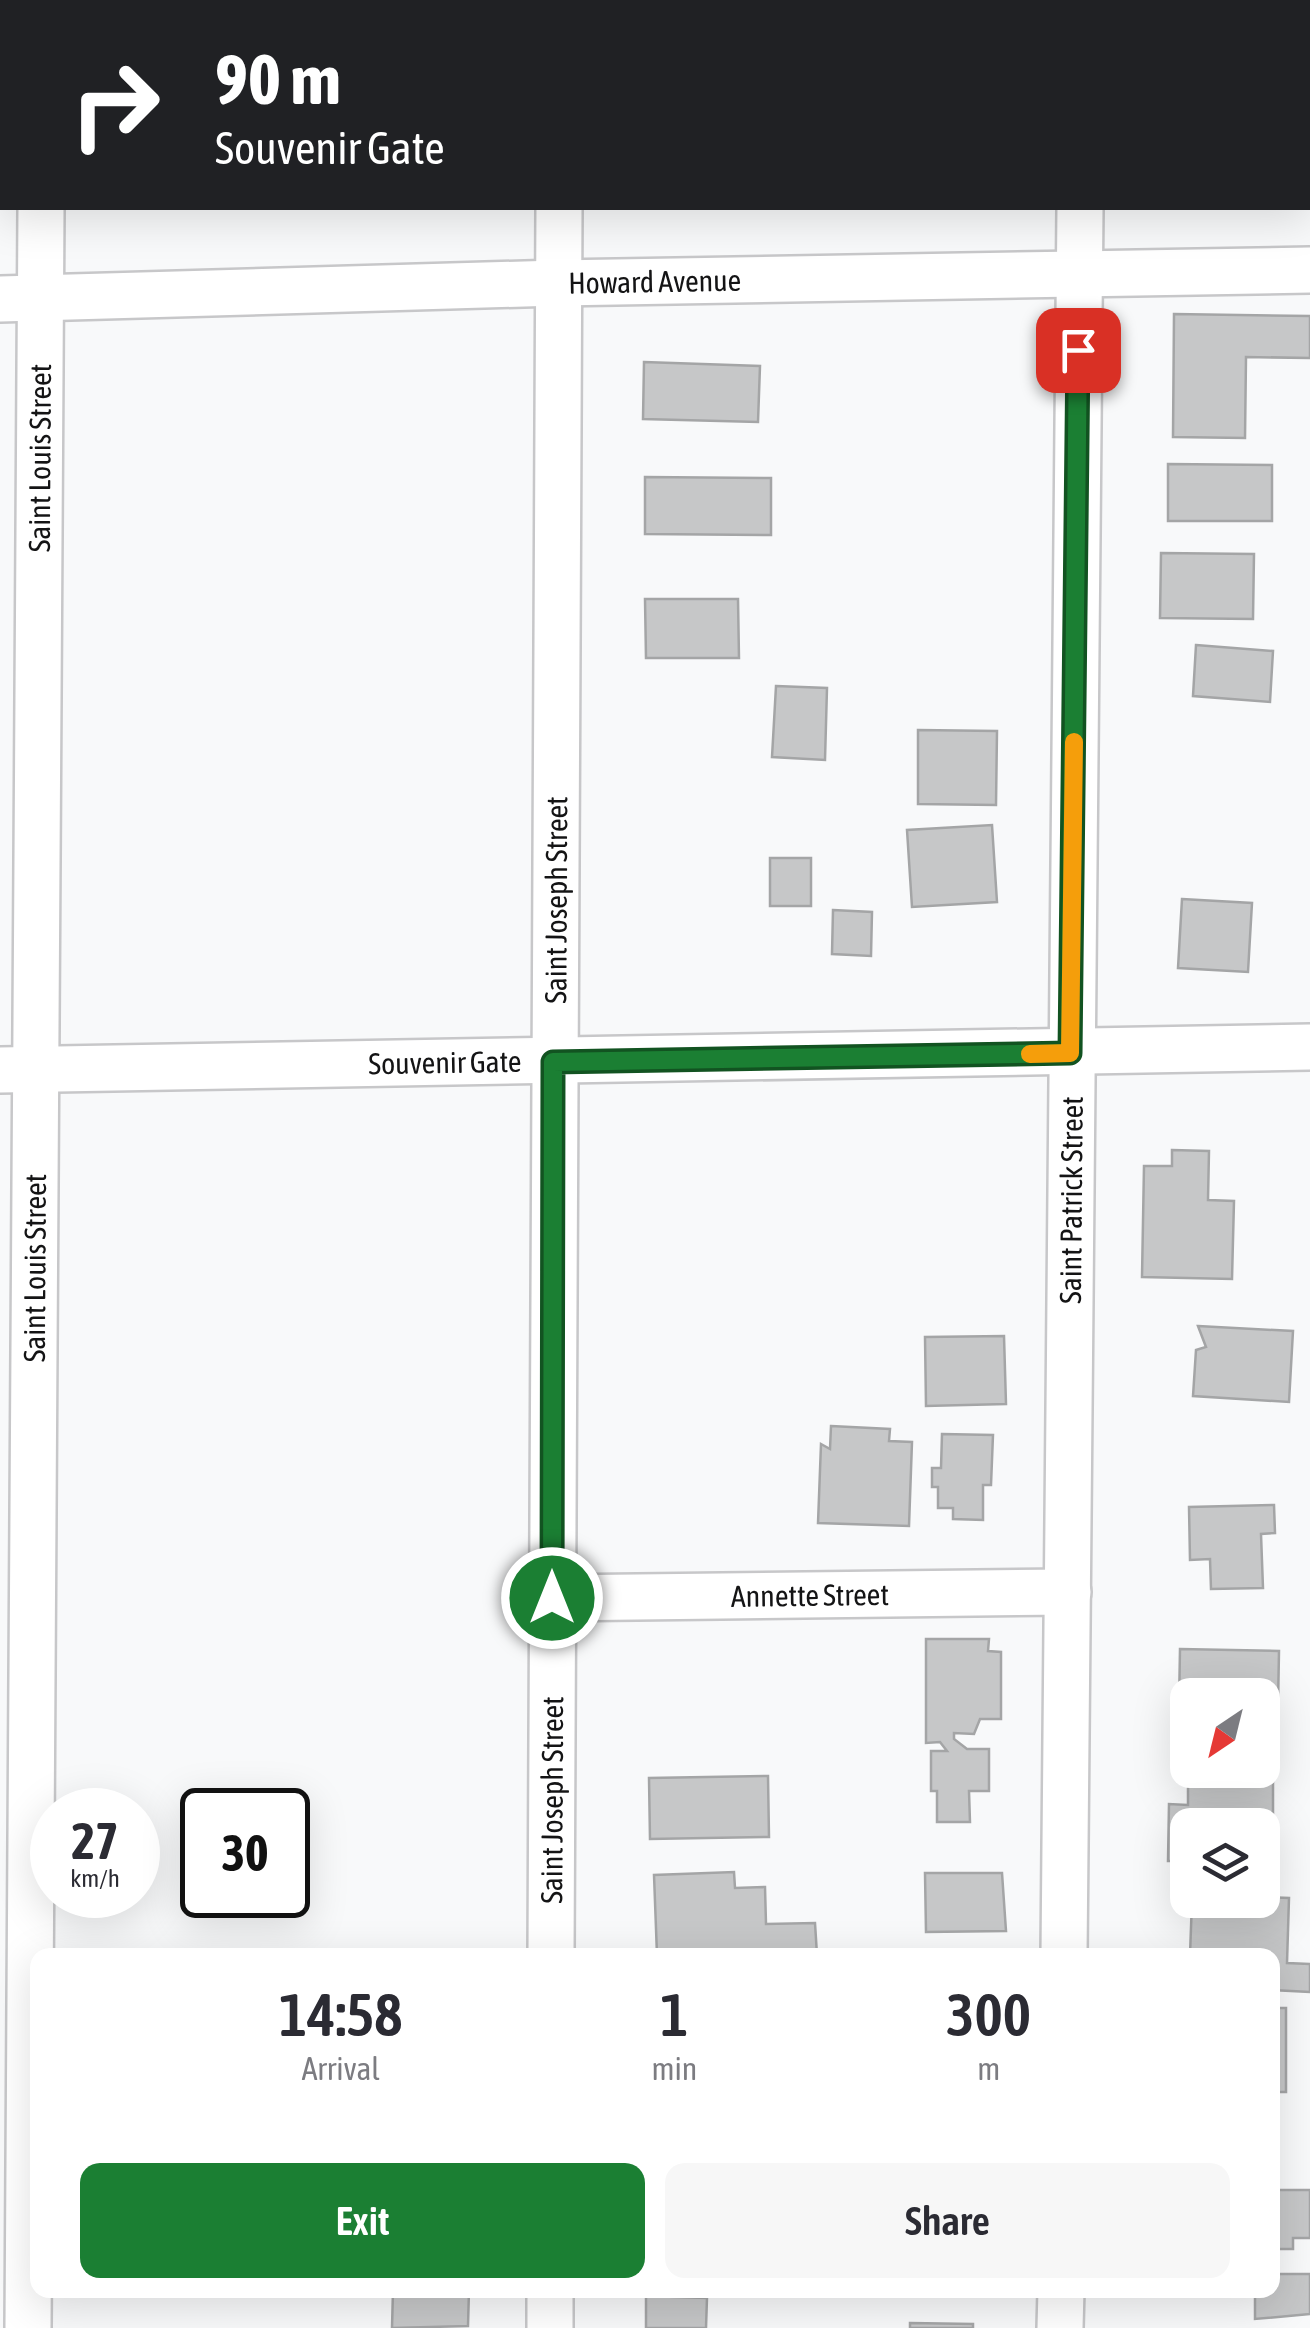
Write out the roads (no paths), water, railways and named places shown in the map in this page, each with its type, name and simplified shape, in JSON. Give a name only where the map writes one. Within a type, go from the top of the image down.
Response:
[{"type":"street","name":"Saint Louis Street","points":[[28,2328],[17,1070],[20,299],[40,210]]},
{"type":"street","name":"Saint Joseph Street","points":[[551,1948],[558,210]]},
{"type":"street","name":"Saint Patrick Street","points":[[1064,1948],[1080,210]]},
{"type":"street","name":"Howard Avenue","points":[[20,299],[557,282],[1310,270]]},
{"type":"street","name":"Souvenir Gate","points":[[17,1070],[1310,1047]]},
{"type":"street","name":"Annette Street","points":[[552,1598],[1068,1592]]},
{"type":"street","points":[[550,2298],[550,2328]]},
{"type":"street","points":[[1060,2328],[1061,2298]]}]
